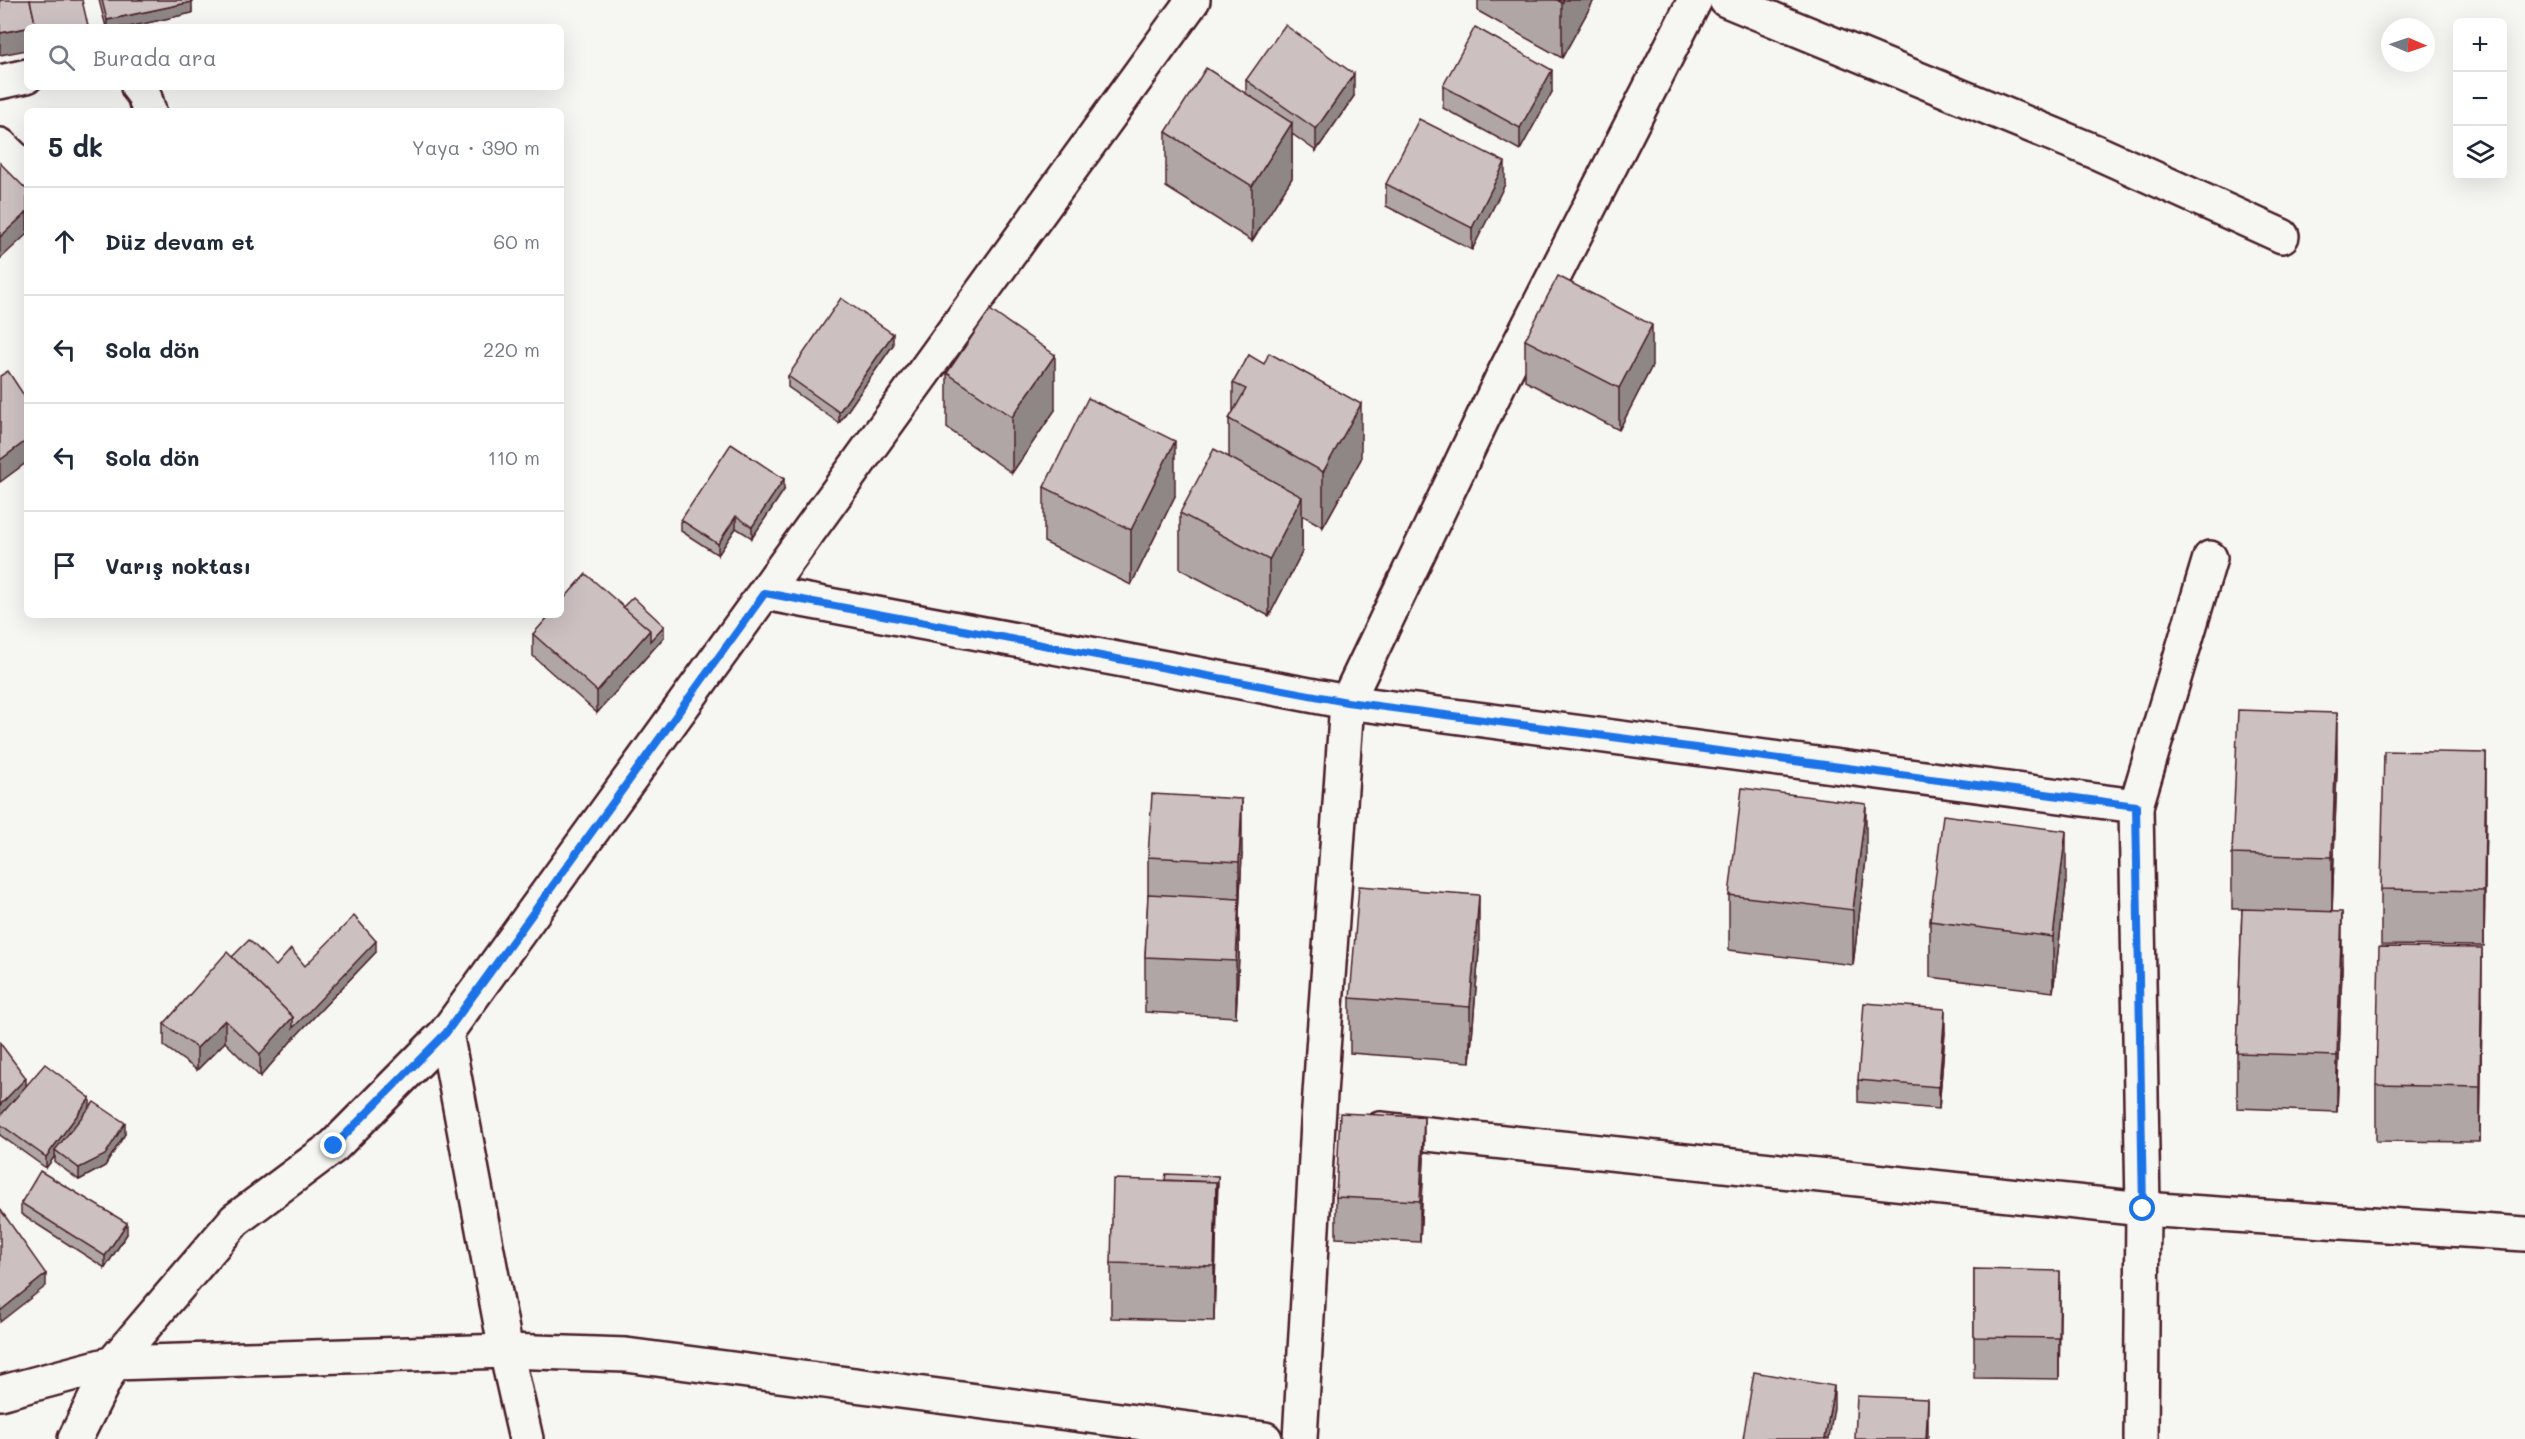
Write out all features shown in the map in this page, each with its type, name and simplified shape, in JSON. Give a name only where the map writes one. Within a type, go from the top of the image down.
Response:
[{"type":"street","points":[[92,0],[97,24]]},
{"type":"street","points":[[75,1439],[113,1363],[235,1220],[334,1146],[446,1033],[1193,0]]},
{"type":"street","points":[[1300,1439],[1338,1125],[1347,702],[1502,378],[1695,0]]},
{"type":"street","points":[[1726,0],[2096,152],[2282,236]]},
{"type":"street","points":[[0,82],[24,77]]},
{"type":"street","points":[[141,90],[148,108]]},
{"type":"street","points":[[0,145],[24,168]]},
{"type":"street","points":[[2141,1439],[2143,1209],[2136,806],[2210,558]]},
{"type":"street","points":[[765,593],[1347,702],[2136,806]]},
{"type":"street","points":[[446,1033],[506,1351],[526,1439]]},
{"type":"street","points":[[1338,1125],[2143,1209],[2525,1234]]},
{"type":"street","points":[[0,1393],[113,1363],[506,1351],[626,1355],[1265,1439]]},
{"type":"building","points":[[0,0],[30,0],[36,24],[24,24],[24,28],[0,33]]},
{"type":"building","points":[[30,0],[82,0],[88,24],[35,24]]},
{"type":"building","points":[[102,0],[191,0],[192,2],[107,20]]},
{"type":"building","points":[[1285,25],[1354,74],[1316,129],[1246,80]]},
{"type":"building","points":[[1475,27],[1552,70],[1520,128],[1443,86]]},
{"type":"building","points":[[1206,68],[1292,123],[1252,186],[1166,132]]},
{"type":"building","points":[[1419,119],[1505,162],[1472,228],[1386,184]]},
{"type":"building","points":[[0,163],[24,187],[24,215],[0,237]]},
{"type":"building","points":[[1558,276],[1652,325],[1619,388],[1525,340]]},
{"type":"building","points":[[841,298],[893,334],[839,412],[788,376]]},
{"type":"building","points":[[990,310],[1055,355],[1012,417],[947,373]]},
{"type":"building","points":[[1269,353],[1361,404],[1323,472],[1229,419],[1246,389],[1233,383],[1249,355],[1264,364]]},
{"type":"building","points":[[8,371],[24,395],[24,442],[0,460],[0,376]]},
{"type":"building","points":[[1088,398],[1175,441],[1131,530],[1044,487]]},
{"type":"building","points":[[731,444],[784,479],[752,527],[736,516],[718,544],[681,520]]},
{"type":"building","points":[[1214,449],[1302,497],[1269,560],[1180,513]]},
{"type":"building","points":[[586,574],[650,630],[597,691],[533,634],[547,618],[564,618],[564,599]]},
{"type":"building","points":[[633,597],[664,626],[650,641],[650,630],[623,607]]},
{"type":"building","points":[[2238,710],[2337,713],[2332,857],[2232,854]]},
{"type":"building","points":[[2384,751],[2486,753],[2484,891],[2381,889]]},
{"type":"building","points":[[1742,788],[1866,804],[1853,910],[1729,895]]},
{"type":"building","points":[[1152,794],[1242,799],[1239,862],[1148,857]]},
{"type":"building","points":[[1943,815],[2066,831],[2053,937],[1930,921]]},
{"type":"building","points":[[1359,886],[1479,895],[1470,1007],[1350,998]]},
{"type":"building","points":[[1148,894],[1239,899],[1236,961],[1145,957]]},
{"type":"building","points":[[2242,909],[2342,912],[2337,1056],[2237,1053]]},
{"type":"building","points":[[354,916],[376,941],[293,1028],[293,1017],[232,957],[249,940],[276,966],[291,949],[305,966]]},
{"type":"building","points":[[2379,947],[2482,948],[2480,1087],[2376,1085]]},
{"type":"building","points":[[227,952],[293,1017],[260,1054],[225,1020],[197,1048],[164,1024]]},
{"type":"building","points":[[1864,1003],[1945,1009],[1939,1087],[1858,1080]]},
{"type":"building","points":[[0,1043],[26,1078],[0,1105]]},
{"type":"building","points":[[45,1064],[90,1098],[46,1157],[0,1124],[0,1116]]},
{"type":"building","points":[[94,1102],[125,1123],[105,1155],[79,1168],[55,1150]]},
{"type":"building","points":[[1340,1113],[1424,1117],[1420,1201],[1336,1197]]},
{"type":"building","points":[[40,1171],[127,1223],[105,1256],[21,1203]]},
{"type":"building","points":[[1166,1174],[1218,1176],[1217,1209],[1216,1182],[1165,1180]]},
{"type":"building","points":[[1113,1179],[1216,1182],[1214,1266],[1111,1263]]},
{"type":"building","points":[[0,1209],[46,1274],[0,1311]]},
{"type":"building","points":[[1974,1269],[2060,1271],[2059,1338],[1974,1337]]},
{"type":"building","points":[[1754,1372],[1834,1386],[1825,1439],[1743,1439]]},
{"type":"building","points":[[1857,1396],[1928,1399],[1926,1439],[1855,1439]]},
{"type":"route","points":[[334,1146],[446,1033],[765,593],[1347,702],[2136,806],[2143,1209]]}]
